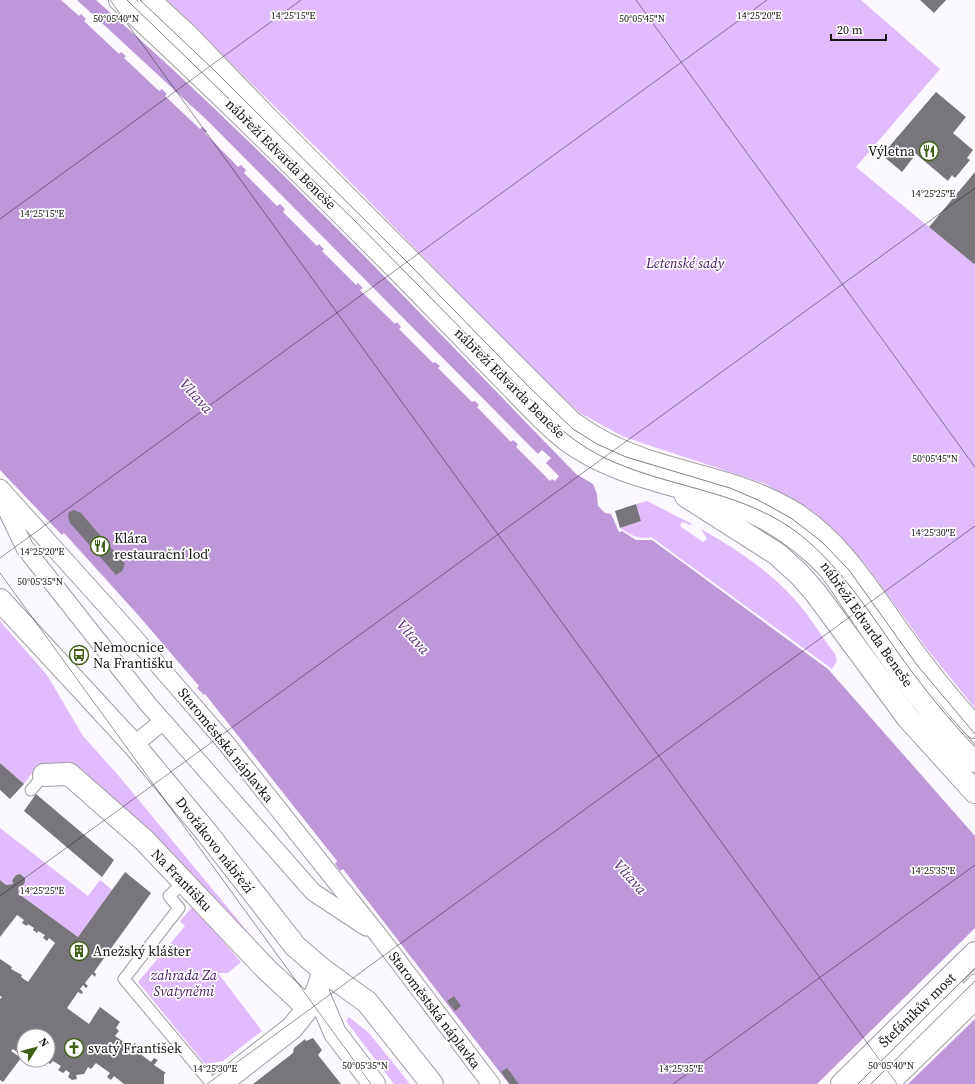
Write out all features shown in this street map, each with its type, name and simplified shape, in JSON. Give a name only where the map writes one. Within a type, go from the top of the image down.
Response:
[{"type":"main road","name":"nábřeží Edvarda Beneše","points":[[120,0],[198,72],[555,430],[572,444],[597,459],[628,472],[670,486],[708,495],[745,508],[777,525],[799,540],[830,569],[901,674],[946,730],[975,761]]},
{"type":"main road","name":"nábřeží Edvarda Beneše","points":[[149,0],[186,34],[268,119],[571,422],[587,433],[617,449],[655,462],[733,484],[770,499],[791,511],[824,537],[848,562],[924,667],[975,728]]},
{"type":"main road","points":[[670,486],[776,554],[799,574],[815,592],[908,718],[974,792]]},
{"type":"main road","name":"Dvořákovo nábřeží","points":[[0,600],[134,745],[207,833],[295,946],[324,971],[367,1002],[432,1084]]},
{"type":"main road","name":"Na Františku","points":[[37,783],[69,774],[144,840],[267,970],[312,1000],[374,1084]]},
{"type":"main road","name":"Štefánikův most","points":[[842,1084],[975,953]]},
{"type":"main road","points":[[220,1084],[292,1028],[312,1000],[324,971]]},
{"type":"main road","points":[[312,1000],[351,990]]},
{"type":"main road","points":[[887,1084],[975,998]]},
{"type":"street","name":"Staroměstská náplavka","points":[[0,488],[190,700],[379,936],[491,1084]]},
{"type":"street","name":"Staroměstská náplavka","points":[[0,496],[25,548],[162,722],[313,892],[379,936]]},
{"type":"street","points":[[134,745],[162,722]]},
{"type":"lane","points":[[184,881],[170,896],[179,908],[124,979],[212,1084]]},
{"type":"lane","points":[[858,1084],[975,968]]},
{"type":"lane","points":[[870,1084],[975,980]]},
{"type":"green space","name":"Letenské sady","points":[[167,0],[861,0],[940,69],[856,167],[974,264],[975,263],[975,708],[927,649],[866,565],[830,527],[811,512],[766,484],[624,437],[580,413],[540,377],[328,159]]},
{"type":"green space","points":[[647,501],[692,524],[690,525],[682,522],[680,526],[703,542],[707,539],[701,529],[752,561],[776,580],[802,608],[835,654],[837,661],[832,669],[651,537],[642,538],[631,535],[620,528],[641,521],[636,504]]},
{"type":"green space","points":[[0,621],[47,675],[83,736],[118,775],[257,943],[253,946],[69,765],[35,769],[24,784],[0,763]]},
{"type":"green space","points":[[0,828],[88,896],[100,880],[112,890],[78,937],[19,894],[18,887],[22,887],[25,882],[25,878],[20,874],[16,875],[12,879],[13,884],[6,885],[0,880]]},
{"type":"green space","name":"zahrada Za Svatyněmi","points":[[193,906],[241,962],[228,973],[218,973],[262,1031],[223,1061],[205,1064],[138,982],[185,926],[180,921]]},
{"type":"green space","points":[[349,1017],[369,1033],[410,1084],[394,1084],[346,1021]]},
{"type":"water","name":"Vltava","points":[[0,0],[96,0],[220,114],[281,173],[341,232],[576,474],[593,484],[597,494],[598,506],[605,513],[611,514],[619,532],[622,531],[636,540],[652,540],[828,669],[975,836],[975,1084],[509,1084],[343,869],[340,871],[335,864],[337,861],[205,694],[204,695],[197,688],[199,686],[139,616],[64,533],[62,535],[0,470]]},
{"type":"pier","points":[[61,0],[77,0],[210,123],[538,454],[542,450],[551,458],[546,463],[559,476],[555,481],[552,479],[550,481],[516,447],[518,444],[513,440],[511,442],[477,407],[479,405],[475,401],[472,402],[438,368],[440,366],[435,362],[433,363],[399,329],[401,327],[397,322],[395,324],[360,290],[363,288],[358,283],[356,285],[322,251],[324,249],[319,244],[317,246],[283,212],[285,209],[280,204],[277,206],[244,173],[246,170],[241,165],[238,167],[205,133],[207,131],[202,127],[200,129],[165,96],[167,94],[162,89],[159,91],[124,58],[126,56],[121,52],[119,54],[84,21],[86,19],[81,14],[79,16]]},
{"type":"pier","points":[[975,928],[975,1019],[908,1084],[817,1084]]},
{"type":"building","points":[[920,0],[946,0],[934,13]]},
{"type":"building","points":[[936,92],[966,117],[953,133],[973,150],[967,158],[970,160],[955,178],[952,175],[948,181],[916,154],[902,172],[882,155]]},
{"type":"building","points":[[975,172],[975,263],[974,264],[929,227]]},
{"type":"building","points":[[636,504],[641,521],[620,528],[615,511]]},
{"type":"building","name":"Klára restaurační loď","points":[[74,510],[81,513],[125,564],[122,571],[116,575],[70,523],[68,517],[69,512]]},
{"type":"building","points":[[0,763],[24,784],[10,799],[0,790]]},
{"type":"building","points":[[36,794],[114,860],[102,877],[24,811]]},
{"type":"building","points":[[125,872],[151,893],[94,972],[96,974],[95,977],[92,974],[85,983],[88,986],[86,988],[83,985],[80,989],[83,992],[82,994],[78,992],[67,1008],[89,1024],[100,1007],[120,1022],[116,1028],[119,1031],[115,1036],[131,1047],[134,1043],[138,1045],[135,1050],[151,1062],[154,1058],[158,1060],[154,1065],[166,1073],[164,1074],[164,1084],[124,1084],[114,1076],[111,1080],[107,1077],[110,1073],[96,1063],[91,1069],[88,1067],[84,1074],[76,1075],[77,1079],[72,1080],[68,1077],[70,1073],[66,1070],[63,1073],[58,1070],[61,1066],[56,1063],[56,1028],[16,1028],[16,1051],[13,1049],[11,1051],[16,1054],[16,1065],[3,1082],[0,1080],[0,999],[2,997],[0,996],[0,959],[12,967],[11,969],[22,975],[21,977],[28,982],[55,943],[49,938],[47,941],[43,938],[45,935],[38,931],[37,933],[33,930],[34,928],[28,924],[27,926],[22,923],[24,920],[17,915],[0,937],[0,880],[6,885],[13,884],[12,880],[16,875],[20,874],[25,878],[25,882],[22,887],[18,887],[19,894],[78,937]]},
{"type":"building","points":[[454,996],[461,1006],[455,1011],[447,1001]]},
{"type":"building","points":[[313,1038],[322,1050],[318,1055],[341,1084],[253,1084],[293,1053],[294,1048],[305,1039],[306,1041]]},
{"type":"building","points":[[507,1068],[519,1084],[510,1084],[501,1072]]},
{"type":"tram line","points":[[127,0],[352,218],[558,427],[585,447],[603,457],[626,467],[723,496],[746,505],[769,515],[791,528],[808,542],[824,557],[853,590],[921,683],[947,716],[975,747]]},
{"type":"tram line","points":[[140,0],[215,71],[408,263],[530,388],[573,429],[597,444],[626,457],[730,488],[758,500],[791,518],[822,542],[849,570],[917,665],[975,734]]},
{"type":"tram line","points":[[858,1084],[975,968]]},
{"type":"tram line","points":[[871,1084],[975,981]]},
{"type":"place","name":"Výletna","points":[[929,151]]},
{"type":"place","name":"Klára restaurační loď","points":[[100,546]]},
{"type":"place","name":"Nemocnice Na Františku","points":[[79,655]]},
{"type":"place","name":"Anežský klášter","points":[[79,951]]},
{"type":"place","name":"svatý František","points":[[74,1048]]}]
